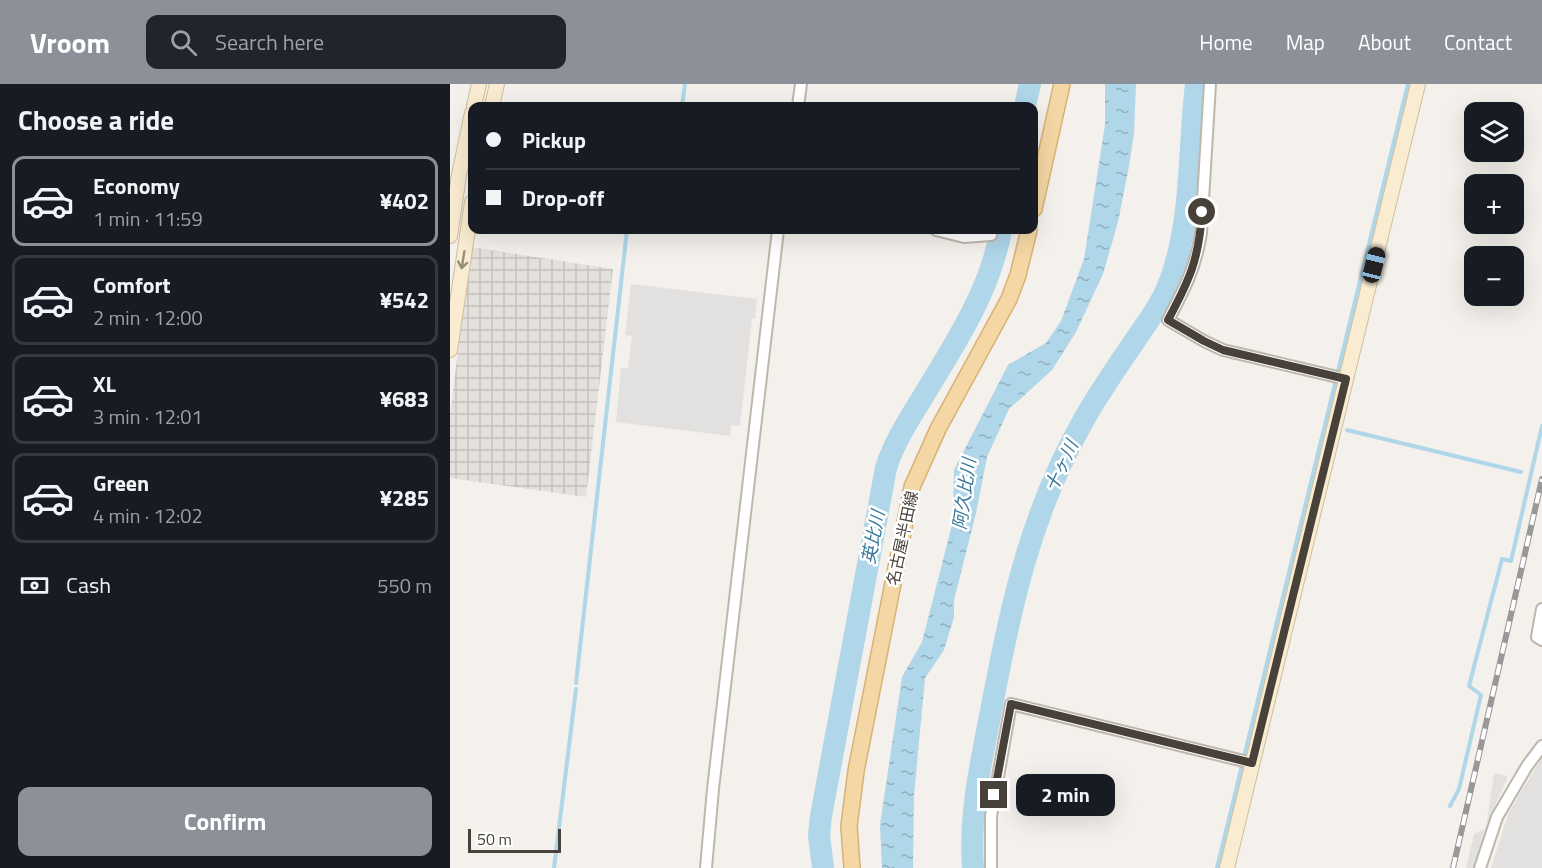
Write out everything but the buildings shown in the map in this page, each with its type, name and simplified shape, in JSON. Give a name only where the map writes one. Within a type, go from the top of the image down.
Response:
[{"type":"main road","points":[[1038,191],[1062,84]]},
{"type":"main road","name":"名古屋半田線","points":[[852,868],[849,826],[856,771],[912,487],[938,429],[1009,299],[1018,275],[1028,234]]},
{"type":"street","points":[[475,102],[479,84]]},
{"type":"street","points":[[493,102],[498,84]]},
{"type":"street","points":[[799,102],[801,84]]},
{"type":"street","points":[[1210,84],[1201,233],[1197,257],[1192,273],[1168,320],[1223,350],[1346,379]]},
{"type":"street","points":[[1227,868],[1418,84]]},
{"type":"street","points":[[450,236],[455,166],[468,125]]},
{"type":"street","points":[[450,350],[468,229]]},
{"type":"street","points":[[706,868],[778,234]]},
{"type":"street","points":[[952,234],[964,237],[991,235]]},
{"type":"street","points":[[1542,609],[1537,637],[1542,640]]},
{"type":"street","points":[[991,868],[991,816],[1011,704],[1252,763]]},
{"type":"street","points":[[1480,868],[1497,817],[1527,766],[1542,746]]},
{"type":"shaded area","points":[[471,247],[613,269],[586,497],[450,478],[450,415]]},
{"type":"shaded area","points":[[631,284],[757,299],[755,319],[752,319],[740,426],[731,425],[730,436],[616,422],[621,368],[628,368],[632,336],[625,335]]},
{"type":"shaded area","points":[[1542,757],[1542,868],[1491,868],[1508,814]]},
{"type":"shaded area","points":[[1494,773],[1508,776],[1486,825]]},
{"type":"shaded area","points":[[1485,829],[1474,868],[1466,868],[1474,834]]},
{"type":"water","name":"阿久比川","points":[[1105,84],[1136,84],[1134,133],[1118,222],[1103,274],[1076,332],[1052,370],[1009,409],[987,457],[976,513],[954,600],[954,617],[944,650],[925,678],[914,796],[913,868],[882,868],[880,825],[902,677],[922,642],[953,521],[954,470],[1008,365],[1046,343],[1061,321],[1084,259],[1105,125]]},
{"type":"waterway","points":[[683,102],[685,84]]},
{"type":"waterway","name":"英比川","points":[[1026,102],[1030,84]]},
{"type":"waterway","name":"十ヶ川","points":[[973,868],[974,808],[980,769],[1006,636],[1024,563],[1049,492],[1082,423],[1155,311],[1170,281],[1183,233],[1196,84]]},
{"type":"waterway","points":[[1217,868],[1408,84]]},
{"type":"waterway","points":[[576,683],[627,234]]},
{"type":"waterway","name":"英比川","points":[[823,868],[819,835],[821,816],[886,468],[903,430],[970,316],[989,274],[1000,234]]},
{"type":"waterway","points":[[1450,806],[1459,789],[1481,695],[1469,686],[1502,559],[1511,561],[1542,426]]},
{"type":"waterway","points":[[1347,430],[1521,472]]},
{"type":"waterway","points":[[554,868],[576,689]]},
{"type":"railway","points":[[1453,868],[1542,479]]},
{"type":"route","points":[[994,795],[1011,704],[1252,763],[1346,379],[1223,350],[1168,320],[1192,273],[1201,233],[1202,212]]}]
